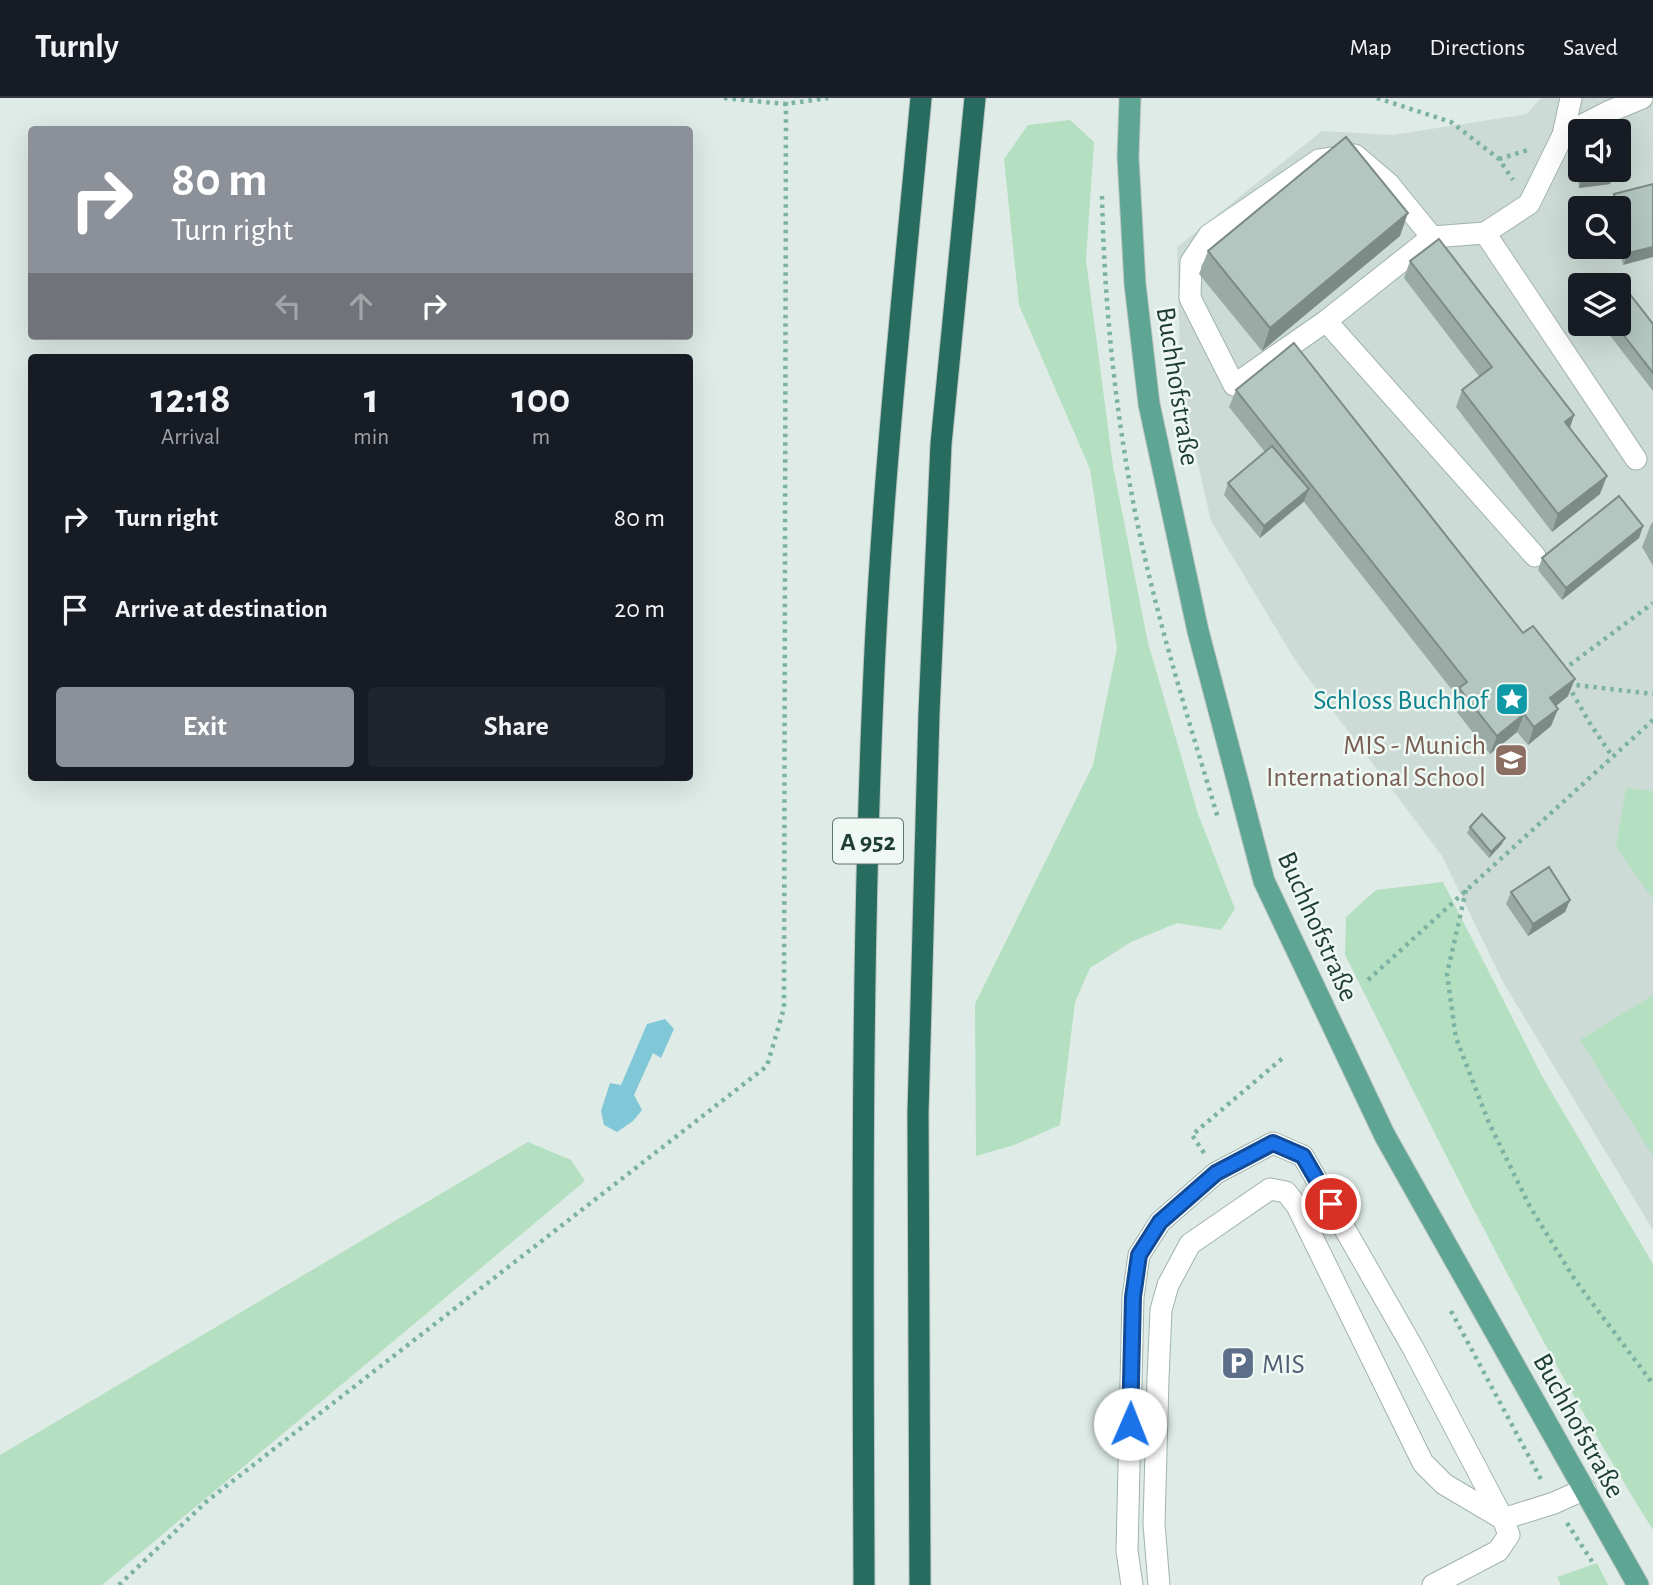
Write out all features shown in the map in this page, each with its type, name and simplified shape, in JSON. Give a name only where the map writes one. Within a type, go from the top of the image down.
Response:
[{"type":"highway","name":"A 952","points":[[864,1585],[862,1116],[865,907],[880,569],[920,98]]},
{"type":"highway","name":"A 952","points":[[920,1585],[918,1113],[929,713],[941,444],[975,98]]},
{"type":"main road","name":"Buchhofstraße","points":[[1130,98],[1128,157],[1135,284],[1149,404],[1198,631],[1264,881],[1385,1136],[1637,1585]]},
{"type":"lane","points":[[1432,237],[1388,183],[1355,155],[1319,160],[1209,235],[1191,262],[1189,299],[1234,385],[1326,321],[1432,237],[1485,233],[1529,204],[1563,135],[1571,98]]},
{"type":"lane","points":[[1563,135],[1608,111],[1642,98]]},
{"type":"lane","points":[[1485,233],[1636,459]]},
{"type":"lane","points":[[1326,321],[1535,556]]},
{"type":"lane","points":[[1132,1585],[1127,1551],[1133,1297],[1139,1255],[1160,1222],[1216,1173],[1273,1143],[1303,1156],[1413,1348],[1503,1518],[1509,1535],[1499,1551],[1433,1585]]},
{"type":"lane","points":[[1159,1585],[1154,1524],[1158,1379],[1161,1310],[1168,1285],[1191,1244],[1270,1189],[1286,1192],[1297,1206],[1423,1463],[1444,1485],[1503,1518],[1554,1503],[1585,1489]]},
{"type":"path","points":[[724,98],[785,101],[828,98]]},
{"type":"path","points":[[1377,98],[1451,122],[1499,159],[1529,204]]},
{"type":"path","points":[[119,1585],[207,1501],[766,1066],[784,1008],[785,101]]},
{"type":"path","points":[[1612,756],[1558,674],[1653,603]]},
{"type":"path","points":[[1567,684],[1653,694]]},
{"type":"path","points":[[1368,980],[1653,720]]},
{"type":"path","points":[[1466,890],[1447,974],[1456,1038],[1489,1123],[1529,1205],[1575,1280],[1653,1384]]},
{"type":"path","points":[[1216,1173],[1192,1135],[1284,1057]]},
{"type":"shaded area","name":"MIS - Munich International School","points":[[1541,98],[1653,98],[1653,1230],[1503,982],[1442,856],[1297,663],[1211,521],[1181,390],[1177,247],[1322,131],[1392,135],[1527,114]]},
{"type":"green space","points":[[1070,120],[1094,142],[1086,260],[1113,466],[1148,643],[1198,814],[1235,909],[1221,930],[1177,923],[1131,942],[1090,968],[1075,1002],[1060,1125],[1014,1145],[976,1156],[975,1004],[1093,765],[1117,648],[1090,469],[1019,305],[1004,159],[1028,125]]},
{"type":"green space","points":[[1626,788],[1653,791],[1653,899],[1616,847]]},
{"type":"green space","points":[[1443,882],[1542,1076],[1653,1264],[1653,1530],[1531,1318],[1345,955],[1346,917],[1376,890]]},
{"type":"green space","points":[[1653,995],[1653,1156],[1580,1040]]},
{"type":"green space","points":[[528,1142],[571,1160],[585,1181],[102,1585],[0,1585],[0,1455]]},
{"type":"green space","points":[[1597,1563],[1608,1585],[1561,1585],[1557,1577]]},
{"type":"water","points":[[665,1019],[674,1029],[661,1058],[653,1053],[634,1095],[642,1110],[633,1121],[617,1132],[604,1125],[601,1111],[610,1083],[621,1085],[647,1024]]},
{"type":"building","points":[[1346,137],[1408,213],[1270,328],[1208,251]]},
{"type":"building","points":[[1653,184],[1653,247],[1631,252],[1631,196],[1614,194]]},
{"type":"building","points":[[1439,239],[1574,415],[1565,422],[1607,476],[1558,514],[1462,390],[1492,367],[1410,261]]},
{"type":"building","points":[[1631,296],[1653,324],[1653,373],[1624,336],[1631,336]]},
{"type":"building","name":"Schloss Buchhof","points":[[1294,343],[1523,633],[1533,626],[1575,679],[1550,698],[1558,709],[1534,727],[1524,714],[1497,736],[1459,688],[1467,682],[1236,390]]},
{"type":"building","points":[[1272,446],[1309,489],[1264,526],[1228,483]]},
{"type":"building","points":[[1619,496],[1643,526],[1566,588],[1542,558]]},
{"type":"building","points":[[1482,814],[1505,838],[1491,852],[1470,827]]},
{"type":"building","points":[[1549,867],[1570,900],[1533,924],[1511,892]]},
{"type":"place","name":"Schloss Buchhof","points":[[1512,699]]},
{"type":"place","name":"MIS - Munich International School","points":[[1511,760]]},
{"type":"place","name":"MIS","points":[[1238,1363]]},
{"type":"route","points":[[1130,1424],[1133,1297],[1139,1255],[1160,1222],[1216,1173],[1273,1143],[1303,1156],[1331,1204]]}]
